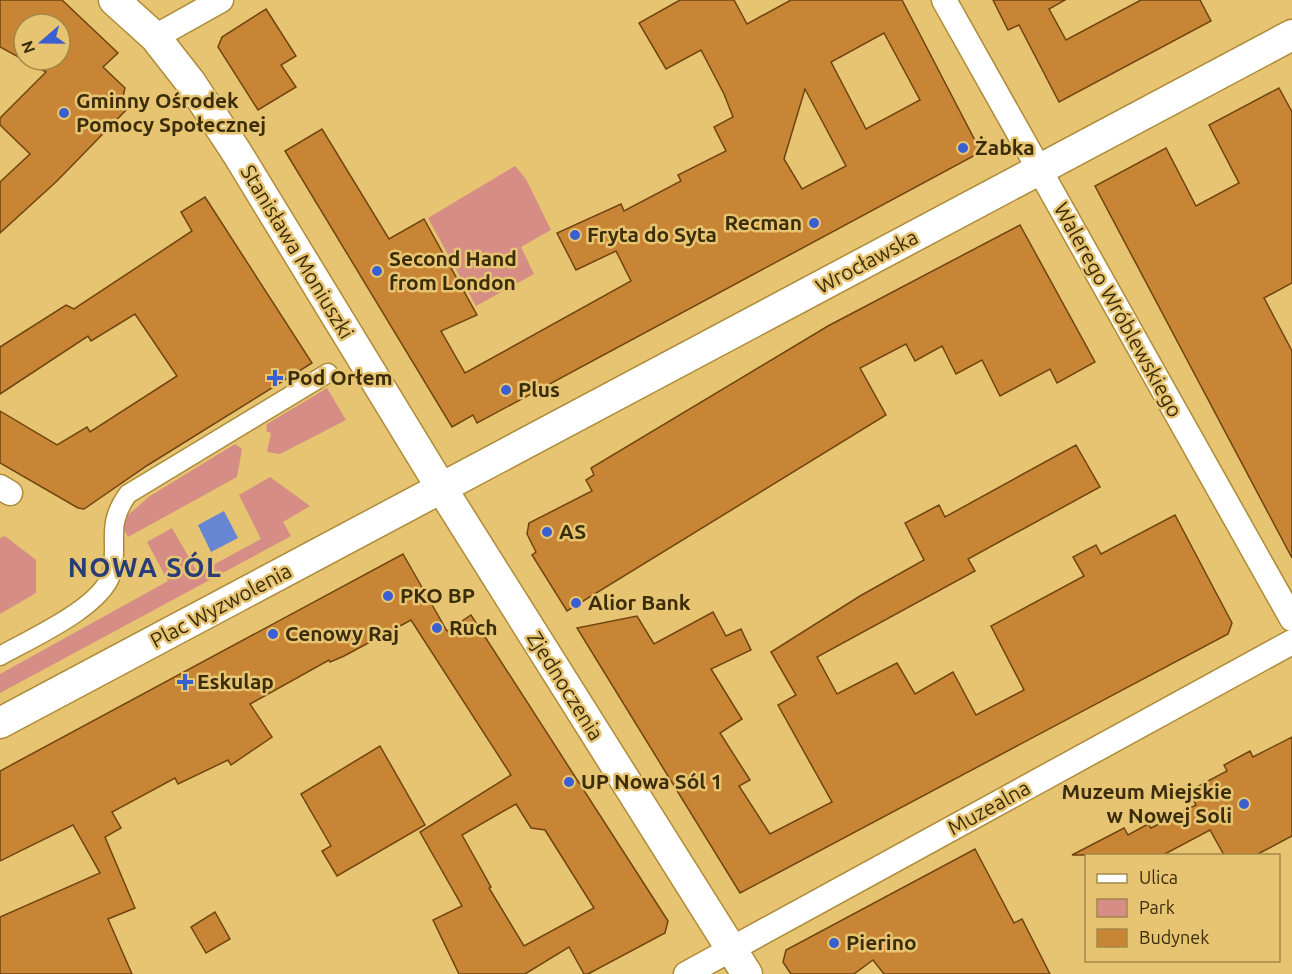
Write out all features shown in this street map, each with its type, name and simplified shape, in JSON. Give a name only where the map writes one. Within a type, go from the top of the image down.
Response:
[{"type":"street","name":"Stanisława Moniuszki","points":[[114,0],[155,37],[191,83],[237,153],[442,489]]},
{"type":"street","points":[[155,37],[221,0]]},
{"type":"street","name":"Walerego Wróblewskiego","points":[[944,0],[1292,619]]},
{"type":"street","name":"Wrocławska","points":[[442,489],[1292,35]]},
{"type":"street","points":[[0,656],[96,599],[111,575],[113,527],[117,509],[128,495],[328,373]]},
{"type":"street","name":"Plac Wyzwolenia","points":[[0,723],[442,489]]},
{"type":"street","name":"Zjednoczenia","points":[[442,489],[747,974]]},
{"type":"street","name":"Muzealna","points":[[686,974],[1292,642]]},
{"type":"green space","points":[[515,166],[526,179],[551,230],[521,247],[534,274],[476,306],[428,218]]},
{"type":"green space","points":[[327,388],[346,420],[280,454],[267,452],[271,433],[266,431],[267,424]]},
{"type":"green space","points":[[235,444],[242,449],[237,477],[128,537],[120,522],[150,496]]},
{"type":"green space","points":[[270,477],[310,506],[283,522],[291,536],[0,693],[0,674],[168,581],[147,542],[172,528],[198,573],[261,539],[239,495]]},
{"type":"green space","points":[[5,536],[36,560],[36,593],[0,614],[0,538]]},
{"type":"water","points":[[224,511],[238,538],[211,552],[198,525]]},
{"type":"building","name":"Gminny Ośrodek Pomocy Społecznej","points":[[0,0],[62,0],[118,53],[103,67],[125,88],[122,101],[129,107],[57,181],[0,233],[0,182],[30,154],[0,125],[0,118],[46,72],[72,72],[72,12],[12,12],[12,54],[0,47]]},
{"type":"building","points":[[680,0],[734,0],[747,24],[791,0],[902,0],[981,152],[477,423],[473,415],[452,427],[285,151],[322,129],[389,239],[424,219],[477,315],[441,331],[465,373],[631,281],[616,251],[576,270],[557,233],[621,204],[624,211],[681,181],[678,175],[726,151],[714,127],[733,117],[701,50],[666,69],[639,23]],"holes":[[[884,33],[920,100],[866,129],[831,62]],[[805,89],[846,166],[802,189],[784,159]]]},
{"type":"building","points":[[993,0],[1065,0],[1049,9],[1066,40],[1141,0],[1200,0],[1211,21],[1059,102],[1019,25],[1008,30]]},
{"type":"building","points":[[266,9],[296,56],[281,65],[296,87],[258,110],[218,47],[222,37]]},
{"type":"building","points":[[1279,88],[1292,112],[1292,283],[1264,298],[1292,351],[1292,558],[1095,186],[1166,148],[1196,206],[1239,183],[1209,125]]},
{"type":"building","points":[[205,197],[312,363],[148,465],[84,509],[78,508],[0,463],[0,411],[57,445],[87,427],[90,432],[177,376],[135,314],[91,341],[88,336],[0,394],[0,347],[66,305],[74,309],[192,231],[181,212]]},
{"type":"building","points":[[1020,225],[1095,362],[1057,383],[1050,369],[1000,396],[982,360],[956,374],[942,346],[915,361],[906,344],[860,368],[886,415],[567,611],[532,555],[536,552],[527,534],[529,523],[592,491],[586,480],[594,475],[591,468],[828,326]]},
{"type":"building","points":[[1076,445],[1100,487],[968,559],[975,571],[817,657],[837,694],[897,663],[915,694],[953,672],[976,715],[1024,690],[991,626],[1084,576],[1073,557],[1096,545],[1101,554],[1175,515],[1232,623],[1228,634],[740,893],[577,628],[637,616],[654,644],[713,612],[726,636],[741,629],[751,650],[711,669],[742,719],[720,733],[750,780],[739,786],[770,834],[832,802],[778,705],[796,695],[771,652],[860,596],[924,560],[905,523],[939,505],[945,517]]},
{"type":"building","points":[[403,554],[447,631],[471,615],[668,921],[665,933],[588,974],[584,974],[569,947],[525,974],[459,974],[433,920],[462,906],[420,832],[511,775],[411,620],[344,656],[330,662],[329,660],[250,704],[272,737],[231,765],[228,760],[178,784],[175,778],[112,812],[121,828],[105,837],[135,908],[108,919],[132,974],[0,974],[0,917],[100,873],[73,825],[0,861],[0,771]],"holes":[[[516,804],[531,828],[545,830],[594,908],[524,946],[489,888],[491,887],[462,835]]]},
{"type":"building","name":"Muzeum Miejskie w Nowej Soli","points":[[1292,737],[1292,836],[1258,854],[1223,854],[1210,830],[1165,854],[1072,855],[1124,828],[1128,835],[1148,824],[1151,828],[1196,805],[1189,791],[1227,771],[1224,765],[1250,751],[1253,757]]},
{"type":"building","points":[[380,746],[425,825],[337,876],[322,851],[331,846],[301,794]]},
{"type":"building","points":[[975,849],[1014,923],[1022,919],[1050,974],[884,974],[873,960],[854,974],[791,974],[783,962],[786,950]]},
{"type":"building","points":[[215,912],[230,939],[206,953],[191,927]]},
{"type":"place","name":"Gminny Ośrodek Pomocy Społecznej","points":[[64,113]]},
{"type":"place","name":"Żabka","points":[[963,148]]},
{"type":"place","name":"Recman","points":[[814,223]]},
{"type":"place","name":"Fryta do Syta","points":[[575,235]]},
{"type":"place","name":"Second Hand from London","points":[[377,271]]},
{"type":"place","name":"Pod Orłem","points":[[275,378]]},
{"type":"place","name":"Plus","points":[[506,390]]},
{"type":"place","name":"AS","points":[[547,532]]},
{"type":"place","name":"PKO BP","points":[[388,596]]},
{"type":"place","name":"Alior Bank","points":[[576,603]]},
{"type":"place","name":"Ruch","points":[[437,628]]},
{"type":"place","name":"Cenowy Raj","points":[[273,634]]},
{"type":"place","name":"Eskulap","points":[[185,682]]},
{"type":"place","name":"UP Nowa Sól 1","points":[[569,782]]},
{"type":"place","name":"Muzeum Miejskie w Nowej Soli","points":[[1244,804]]},
{"type":"place","name":"Pierino","points":[[834,943]]},
{"type":"district","name":"NOWA SÓL","points":[[145,568]]}]
